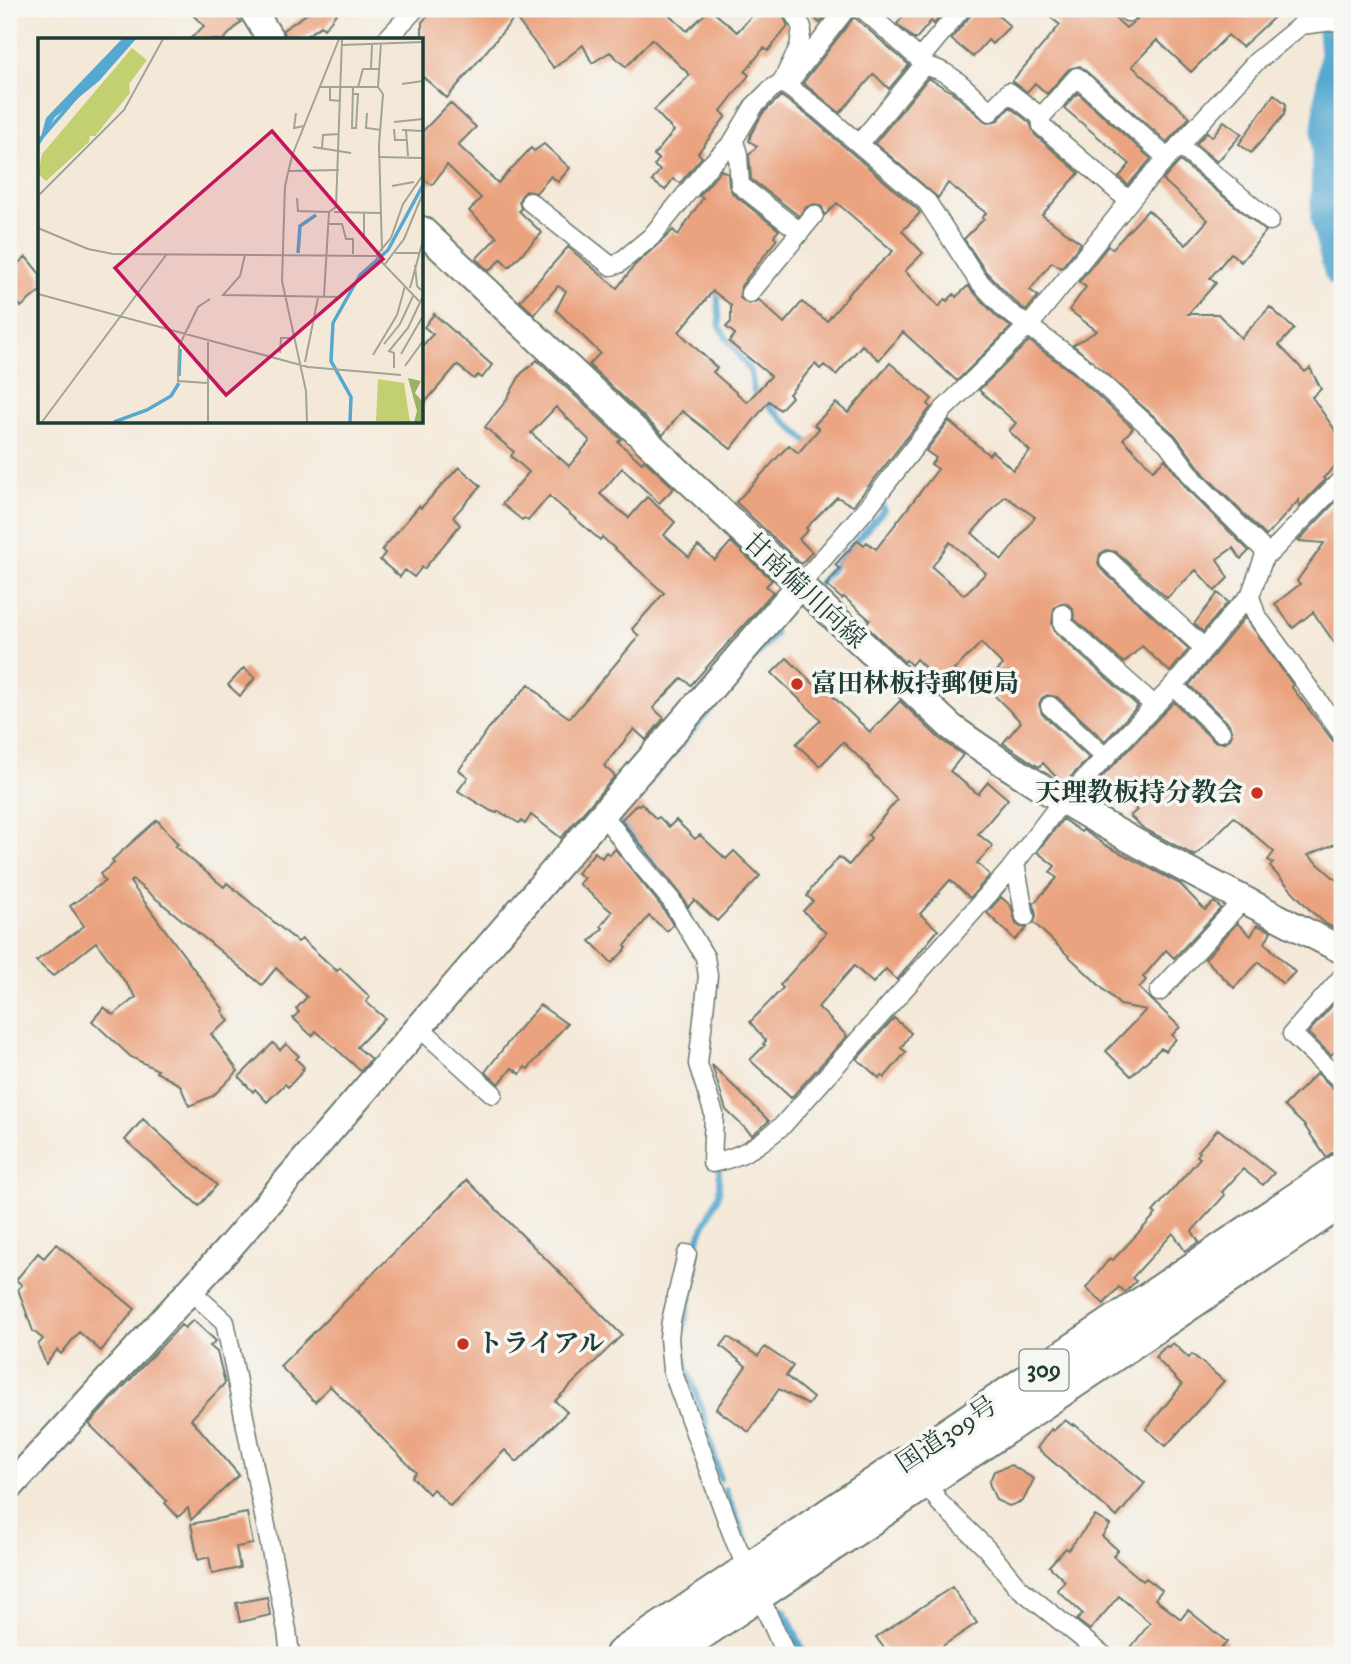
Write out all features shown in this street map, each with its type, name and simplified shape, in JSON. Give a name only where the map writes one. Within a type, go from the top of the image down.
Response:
[{"type":"highway","name":"国道309号","points":[[668,1655],[746,1586],[1342,1169]]},
{"type":"highway","name":"国道309号","points":[[622,1655],[925,1481],[1342,1200]]},
{"type":"main road","points":[[252,9],[270,38]]},
{"type":"main road","name":"甘南備川向線","points":[[424,232],[951,727],[1015,773],[1168,862],[1342,950]]},
{"type":"main road","points":[[9,1489],[191,1291],[799,586]]},
{"type":"street","points":[[388,38],[415,9]]},
{"type":"street","points":[[784,84],[799,47],[802,27],[791,9]]},
{"type":"street","points":[[530,202],[611,266],[618,264],[650,237],[709,166],[734,141],[754,106],[771,89],[784,84],[846,9]]},
{"type":"street","points":[[863,9],[923,64],[950,75],[990,112],[1009,92],[1041,117],[1042,126],[1129,201]]},
{"type":"street","points":[[859,144],[923,64],[923,55],[961,9]]},
{"type":"street","points":[[799,586],[868,508],[944,410],[1028,325],[1129,201],[1256,62],[1297,20],[1342,20]]},
{"type":"street","points":[[1041,117],[1077,77],[1173,152],[1270,221]]},
{"type":"street","points":[[784,84],[927,202],[977,279],[1005,309],[1080,364],[1167,443],[1196,482],[1266,552]]},
{"type":"street","points":[[734,141],[738,154],[740,185],[800,232]]},
{"type":"street","points":[[750,293],[814,215]]},
{"type":"street","points":[[1266,552],[1271,552],[1342,479]]},
{"type":"street","points":[[603,814],[671,900],[705,957],[708,976],[698,1064],[714,1114],[712,1163],[730,1160],[748,1153],[783,1125],[1015,863],[1063,802],[1174,685],[1250,596],[1266,552]]},
{"type":"street","points":[[1109,561],[1204,648]]},
{"type":"street","points":[[1250,596],[1256,615],[1342,734]]},
{"type":"street","points":[[1063,614],[1063,624],[1155,706]]},
{"type":"street","points":[[1174,685],[1221,732]]},
{"type":"street","points":[[1051,706],[1106,758]]},
{"type":"street","points":[[1015,863],[1025,917]]},
{"type":"street","points":[[1159,992],[1243,900]]},
{"type":"street","points":[[1342,977],[1292,1034],[1342,1081]]},
{"type":"street","points":[[419,1027],[493,1094]]},
{"type":"street","points":[[687,1254],[671,1321],[669,1338],[672,1370],[734,1539],[746,1586],[786,1655]]},
{"type":"street","points":[[191,1291],[225,1322],[285,1617],[290,1655]]},
{"type":"street","points":[[925,1481],[940,1503],[986,1548],[1018,1587],[1103,1655]]},
{"type":"building","points":[[187,9],[228,9],[241,22],[225,38],[191,38],[204,26]]},
{"type":"building","points":[[314,9],[340,9],[324,29],[321,26],[303,38],[286,38],[283,30]]},
{"type":"building","points":[[434,9],[663,9],[687,31],[710,9],[737,32],[758,9],[780,9],[788,26],[768,51],[764,48],[745,72],[749,75],[721,111],[726,116],[698,153],[702,157],[680,183],[673,179],[665,190],[652,181],[660,170],[654,166],[659,159],[654,155],[674,131],[654,110],[690,75],[652,39],[626,67],[610,52],[592,63],[583,45],[554,68],[515,17],[447,98],[424,78],[422,22]]},
{"type":"building","points":[[804,9],[832,9],[820,23]]},
{"type":"building","points":[[909,9],[946,9],[934,24],[931,21],[915,40],[897,24]]},
{"type":"building","points":[[972,9],[990,9],[1010,26],[992,44],[988,40],[973,57],[951,39],[970,16]]},
{"type":"building","points":[[1040,9],[1105,9],[1126,28],[1137,19],[1143,9],[1283,9],[1242,47],[1228,35],[1191,72],[1157,40],[1132,66],[1190,117],[1167,142],[1080,66],[1069,69],[1047,94],[1035,83],[1027,92],[1012,81],[1060,25]]},
{"type":"building","points":[[854,17],[909,65],[889,89],[874,74],[840,113],[803,83]]},
{"type":"building","points":[[928,78],[952,92],[987,123],[998,120],[1010,107],[1030,123],[1035,135],[1079,173],[1042,215],[1081,243],[1061,268],[1052,262],[1030,290],[1038,296],[1026,311],[986,272],[964,239],[984,219],[982,218],[986,213],[948,183],[938,198],[875,143]]},
{"type":"building","points":[[1078,93],[1151,159],[1128,185],[1119,177],[1130,164],[1064,108]]},
{"type":"building","points":[[1274,94],[1286,104],[1284,115],[1251,153],[1239,144]]},
{"type":"building","points":[[781,96],[811,118],[918,210],[920,213],[902,231],[923,253],[905,271],[939,307],[945,299],[947,301],[954,294],[956,297],[968,286],[997,317],[1011,327],[957,381],[903,332],[879,360],[862,345],[836,375],[824,365],[820,369],[815,364],[789,394],[792,397],[780,410],[769,401],[731,449],[682,411],[663,435],[589,365],[600,353],[556,310],[566,291],[558,286],[534,314],[520,301],[568,247],[617,288],[635,265],[673,230],[678,235],[703,198],[699,196],[721,170],[728,174],[733,194],[779,230],[774,236],[777,239],[741,286],[740,298],[749,304],[759,300],[784,323],[802,302],[827,321],[847,295],[893,251],[837,203],[825,215],[822,207],[815,204],[806,207],[799,216],[751,179],[749,155],[757,146],[749,141],[763,113]],"holes":[[[713,291],[731,305],[731,322],[726,327],[735,334],[729,342],[771,376],[747,402],[713,372],[717,368],[679,332]]]},
{"type":"building","points":[[450,103],[476,127],[458,145],[498,183],[531,148],[534,151],[544,144],[570,168],[558,182],[551,176],[536,193],[526,191],[521,196],[519,211],[542,233],[509,267],[501,259],[489,271],[476,259],[497,237],[469,211],[481,198],[447,165],[432,185],[424,179],[424,130]]},
{"type":"building","points":[[1224,121],[1242,134],[1217,162],[1196,144],[1207,132],[1212,137]]},
{"type":"building","points":[[1180,161],[1266,231],[1241,262],[1231,253],[1210,278],[1216,283],[1188,314],[1218,314],[1241,338],[1270,307],[1294,329],[1279,345],[1305,372],[1310,368],[1321,389],[1312,397],[1342,440],[1342,460],[1299,507],[1299,500],[1266,536],[1205,475],[1175,435],[1073,345],[1097,331],[1069,310],[1086,287],[1079,282],[1108,246],[1112,249],[1148,210],[1186,245],[1208,220],[1163,180]]},
{"type":"building","points":[[26,257],[38,272],[38,293],[21,307],[9,290],[9,270]]},
{"type":"building","points":[[434,314],[492,365],[482,378],[478,375],[474,379],[457,365],[424,404],[424,344],[433,334],[424,327]]},
{"type":"building","points":[[1029,341],[1073,373],[1133,428],[1123,439],[1153,470],[1165,459],[1188,490],[1249,551],[1241,559],[1233,548],[1217,559],[1228,578],[1215,591],[1196,570],[1167,598],[1116,552],[1106,550],[1100,554],[1098,564],[1101,569],[1189,649],[1170,672],[1142,646],[1124,663],[1074,619],[1073,609],[1069,605],[1062,603],[1054,608],[1052,624],[1055,632],[1138,706],[1105,741],[1057,697],[1047,695],[1042,698],[1039,704],[1042,714],[1089,758],[1065,783],[1043,763],[1039,767],[1003,743],[1021,722],[983,684],[1003,665],[981,643],[941,683],[916,659],[911,665],[906,660],[904,662],[865,625],[870,620],[826,585],[840,569],[835,565],[858,540],[864,545],[867,542],[876,549],[938,469],[931,464],[936,458],[926,451],[949,421],[989,455],[992,451],[1013,470],[1030,451],[1009,431],[1016,423],[979,390]],"holes":[[[1005,496],[1035,517],[1002,560],[972,533]],[[950,542],[986,573],[964,595],[932,567]]]},
{"type":"building","points":[[537,360],[621,439],[618,442],[642,463],[644,460],[674,488],[659,503],[622,468],[600,494],[629,518],[647,497],[675,522],[664,535],[689,557],[698,546],[715,560],[731,542],[772,580],[766,586],[773,592],[691,685],[682,678],[653,708],[664,718],[646,740],[634,729],[604,766],[615,776],[561,838],[531,815],[525,824],[521,821],[519,823],[498,811],[491,811],[458,791],[468,777],[459,770],[489,728],[529,684],[552,706],[570,718],[639,636],[632,629],[664,593],[602,537],[600,540],[549,496],[528,521],[524,518],[522,520],[502,504],[529,472],[511,456],[514,452],[485,427],[505,402],[521,374]],"holes":[[[556,407],[590,441],[569,466],[531,433]]]},
{"type":"building","points":[[890,363],[932,399],[928,404],[931,407],[853,506],[837,497],[806,528],[808,530],[799,539],[812,552],[801,564],[736,502],[789,445],[798,453],[819,429],[814,425],[836,403],[848,413]]},
{"type":"building","points":[[459,467],[481,486],[453,517],[460,525],[424,569],[422,567],[414,577],[405,570],[400,577],[380,560],[385,553],[382,550],[419,506],[421,508]]},
{"type":"building","points":[[1341,496],[1342,654],[1313,612],[1293,628],[1275,604],[1300,584],[1297,581],[1324,543],[1298,541]]},
{"type":"building","points":[[1218,593],[1228,602],[1203,632],[1194,624]]},
{"type":"building","points":[[1245,617],[1293,685],[1291,686],[1333,741],[1342,745],[1342,841],[1308,855],[1342,885],[1342,932],[1326,924],[1311,911],[1270,867],[1273,863],[1268,860],[1274,852],[1234,817],[1195,856],[1143,828],[1130,816],[1137,810],[1101,778],[1174,702],[1214,741],[1223,743],[1230,739],[1232,734],[1229,724],[1189,685]]},
{"type":"building","points":[[787,658],[822,692],[825,689],[870,732],[900,701],[940,739],[963,755],[950,771],[978,794],[988,782],[1008,799],[978,834],[993,846],[977,863],[990,875],[970,898],[950,880],[920,914],[938,930],[897,980],[886,969],[873,983],[854,966],[818,1007],[847,1036],[791,1098],[750,1060],[766,1041],[750,1022],[783,988],[780,985],[826,933],[803,911],[813,901],[807,896],[811,889],[839,857],[849,865],[871,838],[868,835],[897,800],[843,742],[820,766],[796,744],[821,720],[772,673]]},
{"type":"building","points":[[244,668],[255,678],[240,696],[228,685]]},
{"type":"building","points":[[641,803],[656,819],[659,817],[669,827],[676,820],[695,839],[700,835],[726,859],[734,851],[760,876],[717,921],[694,900],[688,907],[680,893],[621,820]]},
{"type":"building","points":[[1063,819],[1081,832],[1083,830],[1105,845],[1180,884],[1205,910],[1214,902],[1221,908],[1174,958],[1166,950],[1143,977],[1146,980],[1139,988],[1180,1027],[1172,1035],[1176,1039],[1165,1051],[1161,1048],[1131,1076],[1106,1051],[1146,1010],[1120,1005],[1034,923],[1034,903],[1057,878],[1050,872],[1055,866],[1037,852]]},
{"type":"building","points":[[157,820],[178,844],[175,846],[224,887],[227,883],[298,942],[302,939],[337,971],[340,968],[370,997],[366,1002],[385,1018],[357,1047],[371,1059],[361,1071],[316,1031],[312,1036],[293,1018],[299,1012],[296,1009],[307,997],[276,968],[262,985],[133,880],[130,882],[224,1010],[222,1011],[229,1021],[211,1034],[238,1071],[213,1096],[189,1106],[180,1085],[156,1072],[158,1070],[131,1057],[92,1021],[104,1007],[113,1015],[136,997],[96,942],[53,976],[36,961],[84,926],[70,906],[105,881],[100,874]]},
{"type":"building","points":[[615,849],[662,907],[673,925],[667,931],[649,916],[625,946],[627,948],[612,963],[590,941],[603,928],[601,926],[612,912],[579,884],[584,878],[577,873],[595,852],[602,858],[606,852],[610,855]]},
{"type":"building","points":[[1001,897],[1011,906],[1016,924],[1027,928],[1015,940],[987,913]]},
{"type":"building","points":[[1237,923],[1251,936],[1257,925],[1271,931],[1265,943],[1295,972],[1283,984],[1259,962],[1234,988],[1205,959]]},
{"type":"building","points":[[1342,994],[1342,1044],[1331,1055],[1308,1033]]},
{"type":"building","points":[[540,1005],[567,1024],[528,1069],[525,1067],[520,1074],[512,1068],[499,1084],[485,1072]]},
{"type":"building","points":[[894,1018],[911,1033],[901,1048],[906,1052],[884,1078],[881,1075],[879,1078],[857,1059]]},
{"type":"building","points":[[273,1043],[280,1050],[286,1044],[299,1056],[296,1059],[304,1070],[288,1087],[285,1084],[267,1102],[239,1077]]},
{"type":"building","points":[[712,1065],[769,1121],[752,1135],[726,1110]]},
{"type":"building","points":[[1317,1073],[1334,1089],[1342,1092],[1342,1106],[1335,1114],[1342,1123],[1342,1146],[1326,1157],[1304,1125],[1284,1106]]},
{"type":"building","points":[[143,1119],[217,1185],[199,1206],[125,1140]]},
{"type":"building","points":[[1218,1129],[1274,1173],[1263,1185],[1243,1169],[1222,1192],[1225,1195],[1192,1231],[1199,1242],[1185,1251],[1173,1233],[1132,1278],[1136,1281],[1125,1292],[1119,1287],[1104,1304],[1086,1288],[1110,1258],[1113,1260],[1156,1214],[1153,1212],[1200,1158],[1197,1156],[1200,1152],[1198,1151]]},
{"type":"building","points":[[467,1180],[622,1335],[555,1401],[567,1412],[517,1462],[505,1450],[450,1506],[433,1489],[429,1494],[412,1477],[416,1472],[330,1386],[315,1402],[280,1366]]},
{"type":"building","points":[[56,1244],[135,1309],[101,1351],[79,1332],[61,1354],[57,1350],[46,1364],[38,1345],[43,1339],[33,1331],[18,1289],[22,1285],[16,1280],[38,1253],[44,1258]]},
{"type":"building","points":[[193,1320],[216,1341],[210,1346],[217,1352],[225,1383],[191,1419],[239,1475],[191,1520],[188,1508],[178,1517],[165,1503],[167,1501],[89,1424],[181,1325],[185,1328]]},
{"type":"building","points":[[728,1337],[758,1356],[765,1347],[793,1366],[786,1376],[813,1398],[808,1405],[779,1389],[749,1432],[716,1409],[746,1366],[721,1346]]},
{"type":"building","points":[[1173,1343],[1189,1358],[1192,1354],[1224,1381],[1166,1446],[1146,1429],[1182,1385],[1155,1357]]},
{"type":"building","points":[[1065,1420],[1073,1426],[1074,1424],[1145,1483],[1117,1517],[1037,1448],[1051,1429],[1053,1431]]},
{"type":"building","points":[[1011,1465],[1034,1479],[1023,1501],[1009,1506],[996,1500],[989,1483],[994,1471]]},
{"type":"building","points":[[247,1513],[253,1544],[236,1547],[240,1568],[212,1574],[209,1557],[198,1560],[191,1524]]},
{"type":"building","points":[[1095,1516],[1110,1525],[1102,1536],[1118,1550],[1113,1556],[1143,1581],[1146,1578],[1162,1590],[1155,1599],[1181,1619],[1188,1610],[1227,1642],[1216,1655],[1125,1655],[1150,1623],[1119,1596],[1090,1630],[1077,1620],[1083,1614],[1057,1590],[1065,1581],[1049,1566],[1066,1548],[1068,1550]]},
{"type":"building","points":[[952,1587],[977,1623],[929,1655],[889,1655],[876,1637]]},
{"type":"building","points":[[267,1597],[270,1615],[240,1622],[236,1603]]},
{"type":"waterway","points":[[1334,9],[1338,53],[1330,130],[1329,220],[1342,270]]},
{"type":"waterway","points":[[753,123],[768,104]]},
{"type":"waterway","points":[[717,289],[720,328],[751,373],[754,392],[812,446]]},
{"type":"waterway","points":[[815,588],[884,510],[874,489],[864,483]]},
{"type":"waterway","points":[[689,914],[680,896],[617,819],[775,634]]},
{"type":"waterway","points":[[719,1162],[719,1194],[696,1244],[696,1271],[681,1339],[686,1366],[705,1419],[720,1479]]},
{"type":"waterway","points":[[725,1489],[747,1542]]},
{"type":"waterway","points":[[779,1615],[797,1655]]},
{"type":"place","name":"富田林板持郵便局","points":[[797,684]]},
{"type":"place","name":"天理教板持分教会","points":[[1257,793]]},
{"type":"place","name":"トライアル","points":[[463,1344]]}]
